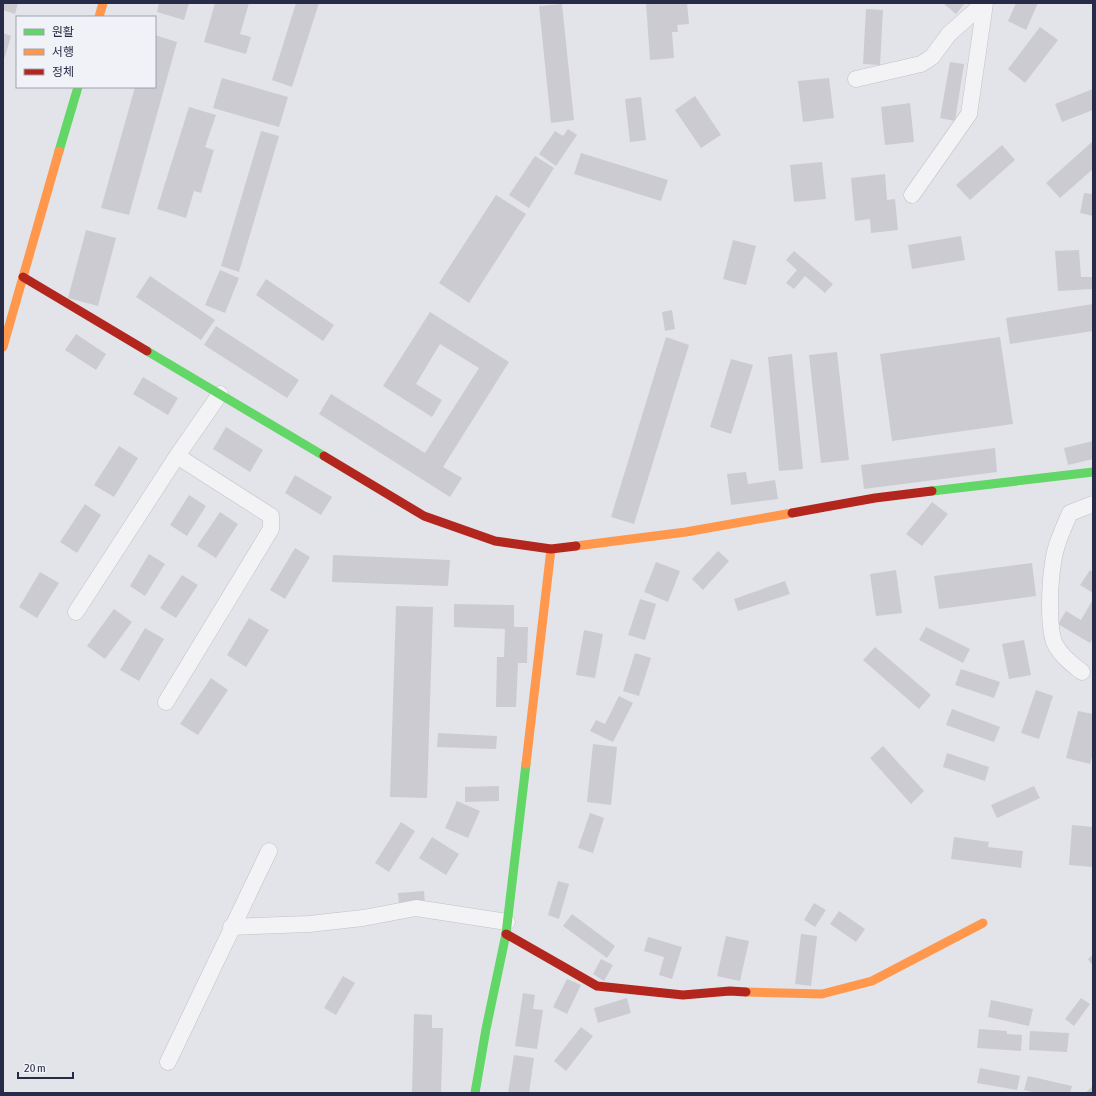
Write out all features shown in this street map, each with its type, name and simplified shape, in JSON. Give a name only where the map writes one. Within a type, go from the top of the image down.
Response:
[{"type":"street","points":[[99,16],[103,3]]},
{"type":"street","points":[[856,79],[921,64],[932,57],[949,34],[985,3]]},
{"type":"street","points":[[912,195],[969,114],[985,3]]},
{"type":"street","points":[[3,347],[78,88]]},
{"type":"street","points":[[23,278],[424,516],[495,541],[551,549],[686,532],[875,498],[1093,472]]},
{"type":"street","points":[[76,612],[177,456],[220,394]]},
{"type":"street","points":[[166,702],[271,529],[271,516],[177,456]]},
{"type":"street","points":[[1082,672],[1064,658],[1055,644],[1050,615],[1053,562],[1063,529],[1070,513],[1093,504]]},
{"type":"street","points":[[475,1093],[486,1029],[507,928],[551,549]]},
{"type":"street","points":[[168,1062],[268,851]]},
{"type":"street","points":[[232,927],[309,924],[363,918],[416,908],[507,928],[597,986],[683,995],[730,991],[822,994],[872,981],[983,923]]},
{"type":"building","points":[[3,3],[18,3],[15,14],[3,10]]},
{"type":"building","points":[[159,3],[189,3],[184,20],[157,12]]},
{"type":"building","points":[[215,3],[249,3],[240,34],[251,37],[246,54],[204,42]]},
{"type":"building","points":[[296,3],[319,3],[292,87],[272,80]]},
{"type":"building","points":[[646,3],[687,3],[689,24],[677,25],[678,32],[672,32],[674,58],[650,60]]},
{"type":"building","points":[[943,3],[965,3],[956,14]]},
{"type":"building","points":[[1016,3],[1038,3],[1026,30],[1008,21]]},
{"type":"building","points":[[562,4],[574,120],[551,123],[539,6]]},
{"type":"building","points":[[866,9],[883,10],[880,65],[863,64]]},
{"type":"building","points":[[1040,27],[1058,40],[1025,83],[1008,69]]},
{"type":"building","points":[[3,33],[11,36],[3,63]]},
{"type":"building","points":[[156,35],[177,42],[129,215],[101,208],[135,88],[156,88]]},
{"type":"building","points":[[950,62],[964,64],[955,121],[940,118]]},
{"type":"building","points":[[222,78],[288,97],[279,127],[213,108]]},
{"type":"building","points":[[829,78],[834,118],[803,122],[798,81]]},
{"type":"building","points":[[1093,89],[1093,110],[1062,122],[1055,104]]},
{"type":"building","points":[[695,96],[721,135],[701,148],[675,110]]},
{"type":"building","points":[[641,97],[646,140],[630,142],[625,99]]},
{"type":"building","points":[[910,103],[914,142],[885,145],[881,107]]},
{"type":"building","points":[[189,107],[216,115],[205,147],[214,150],[201,193],[194,191],[186,218],[157,209]]},
{"type":"building","points":[[568,129],[577,135],[556,166],[539,154],[555,131],[563,136]]},
{"type":"building","points":[[261,131],[279,136],[239,272],[221,266]]},
{"type":"building","points":[[1093,141],[1093,169],[1060,198],[1046,183]]},
{"type":"building","points":[[1002,145],[1015,160],[970,200],[956,185]]},
{"type":"building","points":[[581,153],[668,180],[661,201],[574,174]]},
{"type":"building","points":[[535,156],[554,168],[529,208],[509,195]]},
{"type":"building","points":[[822,162],[826,199],[794,202],[790,165]]},
{"type":"building","points":[[885,174],[887,200],[895,199],[898,230],[871,233],[870,219],[855,221],[851,178]]},
{"type":"building","points":[[1084,193],[1093,194],[1093,216],[1080,213]]},
{"type":"building","points":[[496,195],[526,214],[469,303],[439,283]]},
{"type":"building","points":[[86,230],[116,238],[98,306],[68,298]]},
{"type":"building","points":[[961,236],[965,260],[912,269],[908,245]]},
{"type":"building","points":[[733,240],[756,246],[746,285],[723,279]]},
{"type":"building","points":[[1079,250],[1081,277],[1093,277],[1093,289],[1058,291],[1055,251]]},
{"type":"building","points":[[794,251],[833,284],[825,293],[805,276],[794,289],[786,283],[797,270],[786,260]]},
{"type":"building","points":[[220,270],[239,278],[225,313],[205,305]]},
{"type":"building","points":[[150,276],[215,320],[201,340],[136,297]]},
{"type":"building","points":[[266,279],[334,325],[323,341],[256,295]]},
{"type":"building","points":[[1093,304],[1093,331],[1010,344],[1006,318]]},
{"type":"building","points":[[672,310],[675,329],[665,331],[662,312]]},
{"type":"building","points":[[430,312],[509,362],[443,467],[462,478],[450,497],[319,414],[331,394],[425,453],[479,368],[440,344],[416,384],[442,400],[432,417],[383,386]]},
{"type":"building","points":[[216,326],[299,380],[287,398],[204,345]]},
{"type":"building","points":[[76,334],[106,354],[96,370],[65,350]]},
{"type":"building","points":[[666,337],[689,345],[634,524],[611,517]]},
{"type":"building","points":[[1000,337],[1013,424],[892,441],[880,354]]},
{"type":"building","points":[[837,352],[849,460],[821,463],[809,355]]},
{"type":"building","points":[[792,354],[803,469],[779,471],[768,357]]},
{"type":"building","points":[[731,359],[753,365],[731,434],[710,427]]},
{"type":"building","points":[[143,377],[178,398],[168,415],[133,394]]},
{"type":"building","points":[[226,427],[263,450],[250,472],[213,449]]},
{"type":"building","points":[[1093,441],[1093,459],[1068,465],[1064,448]]},
{"type":"building","points":[[119,446],[138,458],[114,497],[94,485]]},
{"type":"building","points":[[995,448],[997,472],[864,489],[861,465]]},
{"type":"building","points":[[746,472],[748,484],[775,480],[778,499],[731,505],[727,474]]},
{"type":"building","points":[[295,475],[332,497],[321,515],[285,493]]},
{"type":"building","points":[[189,495],[206,506],[187,536],[170,525]]},
{"type":"building","points":[[932,502],[948,514],[922,546],[906,534]]},
{"type":"building","points":[[85,504],[101,515],[77,553],[60,542]]},
{"type":"building","points":[[220,512],[238,524],[216,558],[197,546]]},
{"type":"building","points":[[295,548],[310,557],[285,599],[270,590]]},
{"type":"building","points":[[718,551],[729,561],[703,590],[692,579]]},
{"type":"building","points":[[149,554],[165,564],[145,596],[130,586]]},
{"type":"building","points":[[333,555],[450,560],[448,586],[332,582]]},
{"type":"building","points":[[656,562],[680,571],[668,602],[644,592]]},
{"type":"building","points":[[1032,563],[1036,596],[939,609],[934,576]]},
{"type":"building","points":[[896,570],[902,613],[876,616],[870,574]]},
{"type":"building","points":[[1090,570],[1093,572],[1093,593],[1080,585]]},
{"type":"building","points":[[40,572],[59,583],[37,618],[19,607]]},
{"type":"building","points":[[182,575],[198,585],[176,618],[160,608]]},
{"type":"building","points":[[785,581],[790,594],[738,611],[734,599]]},
{"type":"building","points":[[640,599],[656,604],[645,640],[628,635]]},
{"type":"building","points":[[1092,601],[1093,638],[1090,643],[1058,624],[1066,611],[1081,620]]},
{"type":"building","points":[[454,604],[514,605],[514,627],[528,627],[527,663],[518,663],[516,707],[496,707],[497,657],[504,657],[505,629],[454,627]]},
{"type":"building","points":[[396,606],[433,607],[427,798],[390,797]]},
{"type":"building","points":[[114,609],[132,622],[105,659],[87,646]]},
{"type":"building","points":[[249,618],[269,630],[246,667],[227,655]]},
{"type":"building","points":[[926,627],[970,649],[963,663],[919,640]]},
{"type":"building","points":[[145,628],[164,639],[139,681],[120,670]]},
{"type":"building","points":[[584,630],[603,634],[595,678],[576,675]]},
{"type":"building","points":[[1024,640],[1031,675],[1009,679],[1002,644]]},
{"type":"building","points":[[875,647],[931,695],[919,709],[863,660]]},
{"type":"building","points":[[635,653],[651,658],[639,696],[623,691]]},
{"type":"building","points":[[961,669],[1000,682],[994,698],[955,685]]},
{"type":"building","points":[[211,678],[228,690],[198,735],[180,724]]},
{"type":"building","points":[[1036,690],[1053,696],[1039,739],[1021,733]]},
{"type":"building","points":[[619,696],[633,703],[613,742],[590,731],[596,720],[605,724]]},
{"type":"building","points":[[952,709],[1000,727],[994,742],[946,725]]},
{"type":"building","points":[[1078,711],[1093,714],[1093,753],[1090,764],[1066,758]]},
{"type":"building","points":[[438,733],[497,736],[496,749],[437,747]]},
{"type":"building","points":[[593,744],[617,747],[611,805],[587,802]]},
{"type":"building","points":[[883,746],[924,791],[911,804],[870,758]]},
{"type":"building","points":[[947,753],[989,767],[985,781],[943,767]]},
{"type":"building","points":[[499,786],[499,801],[465,802],[465,787]]},
{"type":"building","points":[[1034,786],[1040,798],[997,818],[991,805]]},
{"type":"building","points":[[457,801],[480,811],[468,838],[445,828]]},
{"type":"building","points":[[590,813],[604,818],[593,853],[578,848]]},
{"type":"building","points":[[401,822],[415,831],[389,872],[375,863]]},
{"type":"building","points":[[1072,825],[1093,827],[1093,867],[1069,865]]},
{"type":"building","points":[[432,837],[459,854],[446,875],[419,858]]},
{"type":"building","points":[[954,837],[989,842],[988,847],[1023,851],[1021,868],[951,859]]},
{"type":"building","points":[[558,881],[569,884],[559,919],[548,915]]},
{"type":"building","points":[[424,891],[425,904],[399,905],[398,893]]},
{"type":"building","points":[[814,903],[826,910],[815,927],[804,920]]},
{"type":"building","points":[[839,911],[865,929],[856,942],[830,924]]},
{"type":"building","points":[[572,914],[615,946],[607,958],[563,926]]},
{"type":"building","points":[[801,934],[817,936],[811,986],[795,984]]},
{"type":"building","points":[[726,936],[749,941],[740,981],[717,976]]},
{"type":"building","points":[[648,937],[682,947],[672,979],[659,975],[664,957],[644,951]]},
{"type":"building","points":[[1093,955],[1093,966],[1088,959]]},
{"type":"building","points":[[601,959],[613,965],[604,981],[593,974]]},
{"type":"building","points":[[343,976],[355,983],[336,1015],[324,1008]]},
{"type":"building","points":[[567,979],[581,985],[567,1014],[553,1007]]},
{"type":"building","points":[[523,993],[535,995],[533,1009],[543,1010],[537,1049],[515,1046]]},
{"type":"building","points":[[627,998],[631,1013],[598,1023],[594,1008]]},
{"type":"building","points":[[1081,998],[1090,1004],[1074,1026],[1065,1019]]},
{"type":"building","points":[[991,1000],[1033,1009],[1029,1026],[988,1017]]},
{"type":"building","points":[[414,1014],[432,1015],[432,1028],[443,1028],[441,1093],[412,1093]]},
{"type":"building","points":[[581,1027],[593,1036],[566,1071],[554,1061]]},
{"type":"building","points":[[979,1029],[1007,1031],[1007,1034],[1022,1035],[1021,1051],[977,1048]]},
{"type":"building","points":[[1030,1031],[1069,1033],[1067,1052],[1029,1050]]},
{"type":"building","points":[[514,1055],[534,1058],[529,1093],[508,1093]]},
{"type":"building","points":[[980,1068],[1020,1076],[1017,1090],[977,1083]]},
{"type":"building","points":[[1028,1076],[1072,1086],[1070,1093],[1036,1093],[1024,1090]]},
{"type":"building","points":[[1093,1086],[1093,1093],[1085,1093]]},
{"type":"traffic: fast","points":[[59,151],[78,88]]},
{"type":"traffic: fast","points":[[147,351],[324,456]]},
{"type":"traffic: fast","points":[[932,491],[1093,472]]},
{"type":"traffic: fast","points":[[475,1093],[486,1029],[506,934],[526,764]]},
{"type":"traffic: slow","points":[[99,16],[103,3]]},
{"type":"traffic: slow","points":[[3,347],[59,151]]},
{"type":"traffic: slow","points":[[576,546],[686,532],[792,513]]},
{"type":"traffic: slow","points":[[526,764],[551,549]]},
{"type":"traffic: slow","points":[[746,992],[822,994],[872,981],[983,923]]},
{"type":"traffic: jam","points":[[23,277],[147,351]]},
{"type":"traffic: jam","points":[[324,456],[424,516],[495,541],[551,549],[576,546]]},
{"type":"traffic: jam","points":[[792,513],[875,498],[932,491]]},
{"type":"traffic: jam","points":[[506,934],[597,986],[683,995],[730,991],[746,992]]}]
